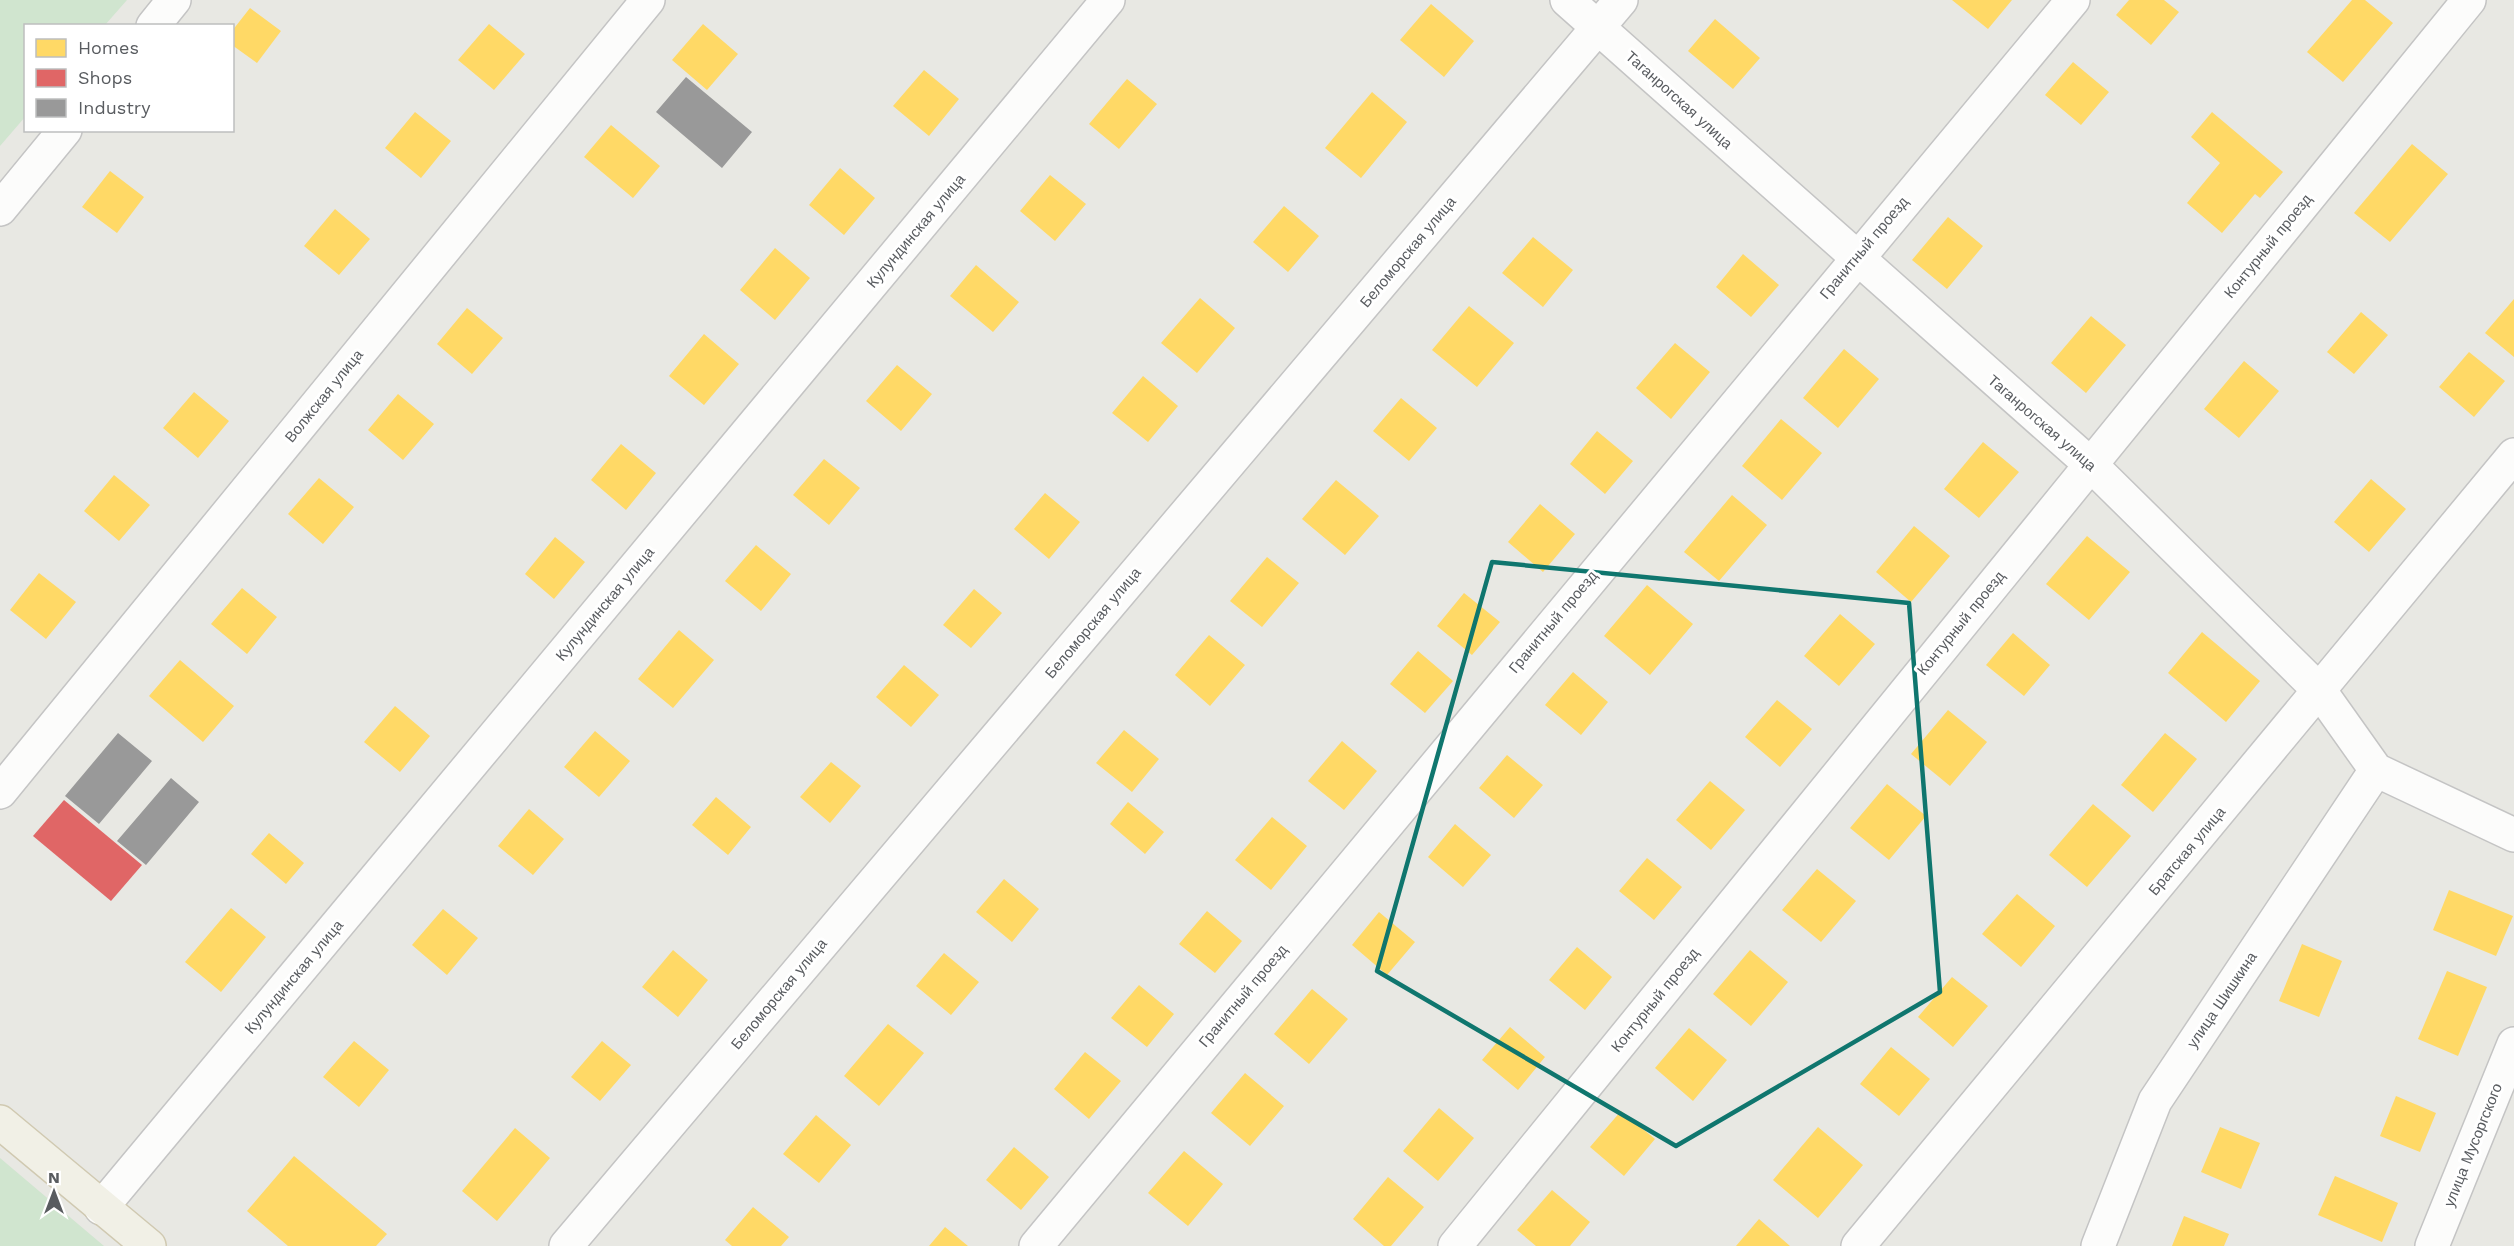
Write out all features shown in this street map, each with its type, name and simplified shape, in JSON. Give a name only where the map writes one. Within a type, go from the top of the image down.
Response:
[{"type":"main road","points":[[0,1122],[149,1246]]},
{"type":"street","points":[[155,24],[174,0]]},
{"type":"street","name":"Волжская улица","points":[[0,792],[648,0]]},
{"type":"street","name":"Кулундинская улица","points":[[101,1208],[1108,0]]},
{"type":"street","name":"Таганрогская улица","points":[[1567,0],[1855,259],[2090,464],[2320,691],[2376,770],[2514,836]]},
{"type":"street","name":"Беломорская улица","points":[[566,1246],[1621,0]]},
{"type":"street","name":"Гранитный проезд","points":[[1036,1246],[1855,259],[2073,0]]},
{"type":"street","name":"Контурный проезд","points":[[1455,1246],[2469,0]]},
{"type":"street","points":[[0,209],[63,132]]},
{"type":"street","name":"Братская улица","points":[[1858,1246],[2514,455]]},
{"type":"street","name":"улица Шишкина","points":[[2097,1246],[2155,1101],[2376,770]]},
{"type":"street","name":"улица Мусоргского","points":[[2432,1246],[2514,1044]]},
{"type":"highlighted area","points":[[1492,562],[1909,603],[1940,992],[1676,1146],[1377,971]]},
{"type":"green space","points":[[0,0],[127,0],[106,24],[24,24],[24,118],[0,146]]},
{"type":"green space","points":[[0,1158],[104,1246],[0,1246]]},
{"type":"building: Homes","points":[[1952,0],[2012,0],[1988,29]]},
{"type":"building: Homes","points":[[2129,0],[2164,0],[2179,12],[2151,45],[2116,15]]},
{"type":"building: Homes","points":[[2352,0],[2365,0],[2393,23],[2343,82],[2307,52]]},
{"type":"building: Homes","points":[[1431,4],[1474,41],[1444,77],[1400,40]]},
{"type":"building: Homes","points":[[250,8],[281,31],[257,63],[234,46],[234,28]]},
{"type":"building: Homes","points":[[1715,19],[1760,58],[1733,89],[1688,51]]},
{"type":"building: Homes","points":[[489,24],[525,54],[494,90],[458,60]]},
{"type":"building: Homes","points":[[703,24],[738,54],[707,90],[672,60]]},
{"type":"building: Homes","points":[[2073,62],[2109,92],[2081,125],[2045,95]]},
{"type":"building: Homes","points":[[924,70],[959,99],[929,136],[893,106]]},
{"type":"building: Homes","points":[[1127,79],[1157,104],[1119,149],[1089,124]]},
{"type":"building: Homes","points":[[1372,92],[1407,122],[1361,178],[1325,148]]},
{"type":"building: Homes","points":[[415,112],[451,141],[421,178],[385,148]]},
{"type":"building: Homes","points":[[2212,112],[2283,172],[2260,198],[2255,194],[2222,233],[2187,203],[2220,163],[2191,137]]},
{"type":"building: Homes","points":[[611,125],[660,166],[633,198],[584,157]]},
{"type":"building: Homes","points":[[2412,144],[2448,174],[2390,242],[2354,213]]},
{"type":"building: Homes","points":[[840,168],[875,198],[844,235],[809,205]]},
{"type":"building: Homes","points":[[110,171],[144,197],[117,233],[82,207]]},
{"type":"building: Homes","points":[[1050,175],[1086,204],[1055,241],[1020,211]]},
{"type":"building: Homes","points":[[1284,206],[1319,236],[1288,272],[1253,242]]},
{"type":"building: Homes","points":[[335,209],[370,239],[339,275],[304,246]]},
{"type":"building: Homes","points":[[1948,217],[1983,246],[1947,289],[1912,260]]},
{"type":"building: Homes","points":[[1533,237],[1573,270],[1543,307],[1502,273]]},
{"type":"building: Homes","points":[[775,248],[810,278],[775,320],[740,290]]},
{"type":"building: Homes","points":[[1743,254],[1779,285],[1751,317],[1716,287]]},
{"type":"building: Homes","points":[[976,265],[1019,302],[993,332],[950,296]]},
{"type":"building: Homes","points":[[1200,298],[1235,328],[1197,373],[1161,343]]},
{"type":"building: Homes","points":[[2514,299],[2514,357],[2485,333]]},
{"type":"building: Homes","points":[[1469,306],[1514,343],[1477,387],[1432,350]]},
{"type":"building: Homes","points":[[467,308],[503,338],[472,374],[437,344]]},
{"type":"building: Homes","points":[[2361,312],[2388,335],[2354,374],[2327,352]]},
{"type":"building: Homes","points":[[2091,316],[2126,345],[2086,393],[2051,363]]},
{"type":"building: Homes","points":[[704,334],[739,364],[704,405],[669,376]]},
{"type":"building: Homes","points":[[1675,343],[1710,372],[1671,419],[1636,388]]},
{"type":"building: Homes","points":[[1844,349],[1879,379],[1838,428],[1803,398]]},
{"type":"building: Homes","points":[[2469,352],[2505,381],[2474,417],[2439,387]]},
{"type":"building: Homes","points":[[2244,361],[2279,391],[2239,438],[2204,409]]},
{"type":"building: Homes","points":[[897,365],[932,394],[901,431],[866,401]]},
{"type":"building: Homes","points":[[1143,376],[1178,406],[1148,442],[1112,413]]},
{"type":"building: Homes","points":[[194,392],[229,421],[198,458],[163,428]]},
{"type":"building: Homes","points":[[398,394],[434,424],[403,460],[368,430]]},
{"type":"building: Homes","points":[[1401,398],[1437,428],[1409,461],[1373,431]]},
{"type":"building: Homes","points":[[1781,419],[1822,453],[1782,500],[1742,466]]},
{"type":"building: Homes","points":[[1597,431],[1633,461],[1605,494],[1570,464]]},
{"type":"building: Homes","points":[[1983,442],[2019,472],[1979,518],[1944,489]]},
{"type":"building: Homes","points":[[621,444],[656,473],[626,510],[591,480]]},
{"type":"building: Homes","points":[[824,459],[860,488],[829,525],[793,495]]},
{"type":"building: Homes","points":[[114,475],[150,505],[119,541],[84,511]]},
{"type":"building: Homes","points":[[319,478],[354,507],[323,544],[288,514]]},
{"type":"building: Homes","points":[[2371,479],[2406,509],[2369,552],[2334,522]]},
{"type":"building: Homes","points":[[1336,480],[1379,516],[1345,555],[1302,519]]},
{"type":"building: Homes","points":[[1045,493],[1080,522],[1049,559],[1014,529]]},
{"type":"building: Homes","points":[[1732,495],[1767,525],[1719,581],[1684,552]]},
{"type":"building: Homes","points":[[1540,504],[1575,534],[1543,572],[1508,542]]},
{"type":"building: Homes","points":[[1914,526],[1950,556],[1911,602],[1876,572]]},
{"type":"building: Homes","points":[[2087,536],[2130,572],[2089,620],[2046,584]]},
{"type":"building: Homes","points":[[555,537],[585,562],[554,599],[525,574]]},
{"type":"building: Homes","points":[[756,545],[791,574],[761,611],[725,581]]},
{"type":"building: Homes","points":[[1267,557],[1299,583],[1262,627],[1230,601]]},
{"type":"building: Homes","points":[[39,573],[76,602],[46,639],[10,610]]},
{"type":"building: Homes","points":[[1647,585],[1693,624],[1650,675],[1604,636]]},
{"type":"building: Homes","points":[[242,588],[277,617],[247,654],[211,624]]},
{"type":"building: Homes","points":[[974,589],[1002,613],[971,648],[943,625]]},
{"type":"building: Homes","points":[[1464,593],[1500,622],[1472,655],[1437,626]]},
{"type":"building: Homes","points":[[1840,614],[1875,644],[1839,686],[1804,656]]},
{"type":"building: Homes","points":[[679,630],[714,660],[673,708],[638,679]]},
{"type":"building: Homes","points":[[2202,632],[2260,681],[2226,722],[2168,673]]},
{"type":"building: Homes","points":[[2013,633],[2050,665],[2024,696],[1986,665]]},
{"type":"building: Homes","points":[[1209,635],[1245,665],[1210,706],[1175,675]]},
{"type":"building: Homes","points":[[1418,651],[1453,681],[1425,713],[1390,684]]},
{"type":"building: Homes","points":[[180,660],[234,706],[203,742],[149,696]]},
{"type":"building: Homes","points":[[904,665],[939,695],[911,727],[876,697]]},
{"type":"building: Homes","points":[[1573,672],[1608,702],[1581,735],[1545,705]]},
{"type":"building: Homes","points":[[1777,700],[1812,729],[1780,767],[1745,737]]},
{"type":"building: Homes","points":[[395,706],[430,736],[400,772],[364,742]]},
{"type":"building: Homes","points":[[1948,710],[1987,742],[1950,786],[1911,754]]},
{"type":"building: Homes","points":[[1124,730],[1159,759],[1132,792],[1096,763]]},
{"type":"building: Homes","points":[[595,731],[630,761],[599,797],[564,767]]},
{"type":"building: Homes","points":[[2165,733],[2197,759],[2153,812],[2121,785]]},
{"type":"building: Homes","points":[[1342,741],[1377,771],[1344,810],[1308,781]]},
{"type":"building: Homes","points":[[1507,755],[1543,785],[1514,818],[1479,788]]},
{"type":"building: Homes","points":[[831,762],[861,786],[830,823],[800,797]]},
{"type":"building: Homes","points":[[1710,781],[1745,810],[1711,850],[1676,820]]},
{"type":"building: Homes","points":[[1887,784],[1926,816],[1889,860],[1850,828]]},
{"type":"building: Homes","points":[[716,797],[751,827],[728,855],[692,825]]},
{"type":"building: Homes","points":[[1128,802],[1164,832],[1145,854],[1110,824]]},
{"type":"building: Homes","points":[[2093,804],[2131,836],[2087,887],[2049,855]]},
{"type":"building: Homes","points":[[529,809],[564,839],[533,875],[498,846]]},
{"type":"building: Homes","points":[[1272,817],[1307,846],[1271,890],[1235,860]]},
{"type":"building: Homes","points":[[1455,824],[1491,855],[1463,887],[1428,857]]},
{"type":"building: Homes","points":[[269,833],[304,863],[286,884],[251,854]]},
{"type":"building: Homes","points":[[1647,858],[1682,887],[1654,920],[1619,891]]},
{"type":"building: Homes","points":[[1817,869],[1856,901],[1821,942],[1782,910]]},
{"type":"building: Homes","points":[[1004,879],[1039,909],[1012,942],[976,912]]},
{"type":"building: Homes","points":[[2449,890],[2513,916],[2496,956],[2433,930]]},
{"type":"building: Homes","points":[[2017,894],[2055,926],[2021,967],[1982,934]]},
{"type":"building: Homes","points":[[231,908],[266,937],[221,992],[185,962]]},
{"type":"building: Homes","points":[[443,909],[478,938],[447,975],[412,945]]},
{"type":"building: Homes","points":[[1207,911],[1242,941],[1215,973],[1179,944]]},
{"type":"building: Homes","points":[[1379,912],[1415,942],[1387,975],[1352,945]]},
{"type":"building: Homes","points":[[2302,944],[2342,961],[2319,1017],[2279,1001]]},
{"type":"building: Homes","points":[[1577,947],[1612,977],[1585,1010],[1549,980]]},
{"type":"building: Homes","points":[[673,950],[708,980],[678,1017],[642,987]]},
{"type":"building: Homes","points":[[1750,950],[1788,982],[1751,1026],[1713,994]]},
{"type":"building: Homes","points":[[944,953],[979,982],[951,1015],[916,986]]},
{"type":"building: Homes","points":[[2447,971],[2487,987],[2458,1056],[2418,1039]]},
{"type":"building: Homes","points":[[1952,977],[1988,1006],[1953,1047],[1918,1017]]},
{"type":"building: Homes","points":[[1139,985],[1174,1014],[1147,1047],[1111,1018]]},
{"type":"building: Homes","points":[[1312,989],[1348,1019],[1309,1064],[1274,1034]]},
{"type":"building: Homes","points":[[888,1024],[924,1053],[879,1106],[844,1076]]},
{"type":"building: Homes","points":[[1510,1027],[1545,1057],[1518,1090],[1482,1060]]},
{"type":"building: Homes","points":[[1689,1028],[1727,1060],[1693,1101],[1655,1068]]},
{"type":"building: Homes","points":[[354,1041],[389,1070],[359,1107],[323,1077]]},
{"type":"building: Homes","points":[[602,1041],[631,1065],[600,1101],[571,1077]]},
{"type":"building: Homes","points":[[1891,1047],[1930,1079],[1899,1116],[1860,1084]]},
{"type":"building: Homes","points":[[1085,1052],[1121,1081],[1089,1119],[1054,1089]]},
{"type":"building: Homes","points":[[1245,1073],[1284,1106],[1250,1146],[1211,1113]]},
{"type":"building: Homes","points":[[2396,1096],[2436,1113],[2420,1152],[2380,1136]]},
{"type":"building: Homes","points":[[1439,1108],[1474,1138],[1438,1181],[1403,1151]]},
{"type":"building: Homes","points":[[1621,1111],[1655,1139],[1624,1176],[1590,1147]]},
{"type":"building: Homes","points":[[816,1115],[851,1145],[819,1183],[783,1154]]},
{"type":"building: Homes","points":[[1818,1127],[1863,1165],[1818,1218],[1773,1180]]},
{"type":"building: Homes","points":[[2220,1127],[2260,1143],[2241,1189],[2201,1172]]},
{"type":"building: Homes","points":[[515,1128],[550,1158],[497,1221],[462,1191]]},
{"type":"building: Homes","points":[[1014,1147],[1049,1177],[1021,1210],[986,1180]]},
{"type":"building: Homes","points":[[1184,1151],[1223,1184],[1188,1226],[1148,1193]]},
{"type":"building: Homes","points":[[294,1156],[387,1234],[376,1246],[288,1246],[247,1211]]},
{"type":"building: Homes","points":[[2335,1176],[2398,1203],[2382,1242],[2318,1215]]},
{"type":"building: Homes","points":[[1388,1177],[1424,1207],[1391,1246],[1384,1246],[1353,1219]]},
{"type":"building: Homes","points":[[1552,1190],[1590,1222],[1570,1246],[1536,1246],[1517,1230]]},
{"type":"building: Homes","points":[[753,1207],[789,1237],[781,1246],[732,1246],[725,1240]]},
{"type":"building: Homes","points":[[2184,1216],[2229,1234],[2224,1246],[2172,1246]]},
{"type":"building: Homes","points":[[1759,1219],[1790,1246],[1736,1246]]},
{"type":"building: Homes","points":[[945,1227],[968,1246],[929,1246]]},
{"type":"building: Shops","points":[[64,800],[142,865],[111,901],[33,836]]},
{"type":"building: Industry","points":[[686,77],[752,132],[722,168],[656,112]]},
{"type":"building: Industry","points":[[118,733],[152,761],[99,824],[65,796]]},
{"type":"building: Industry","points":[[171,778],[199,802],[146,865],[117,841]]}]
